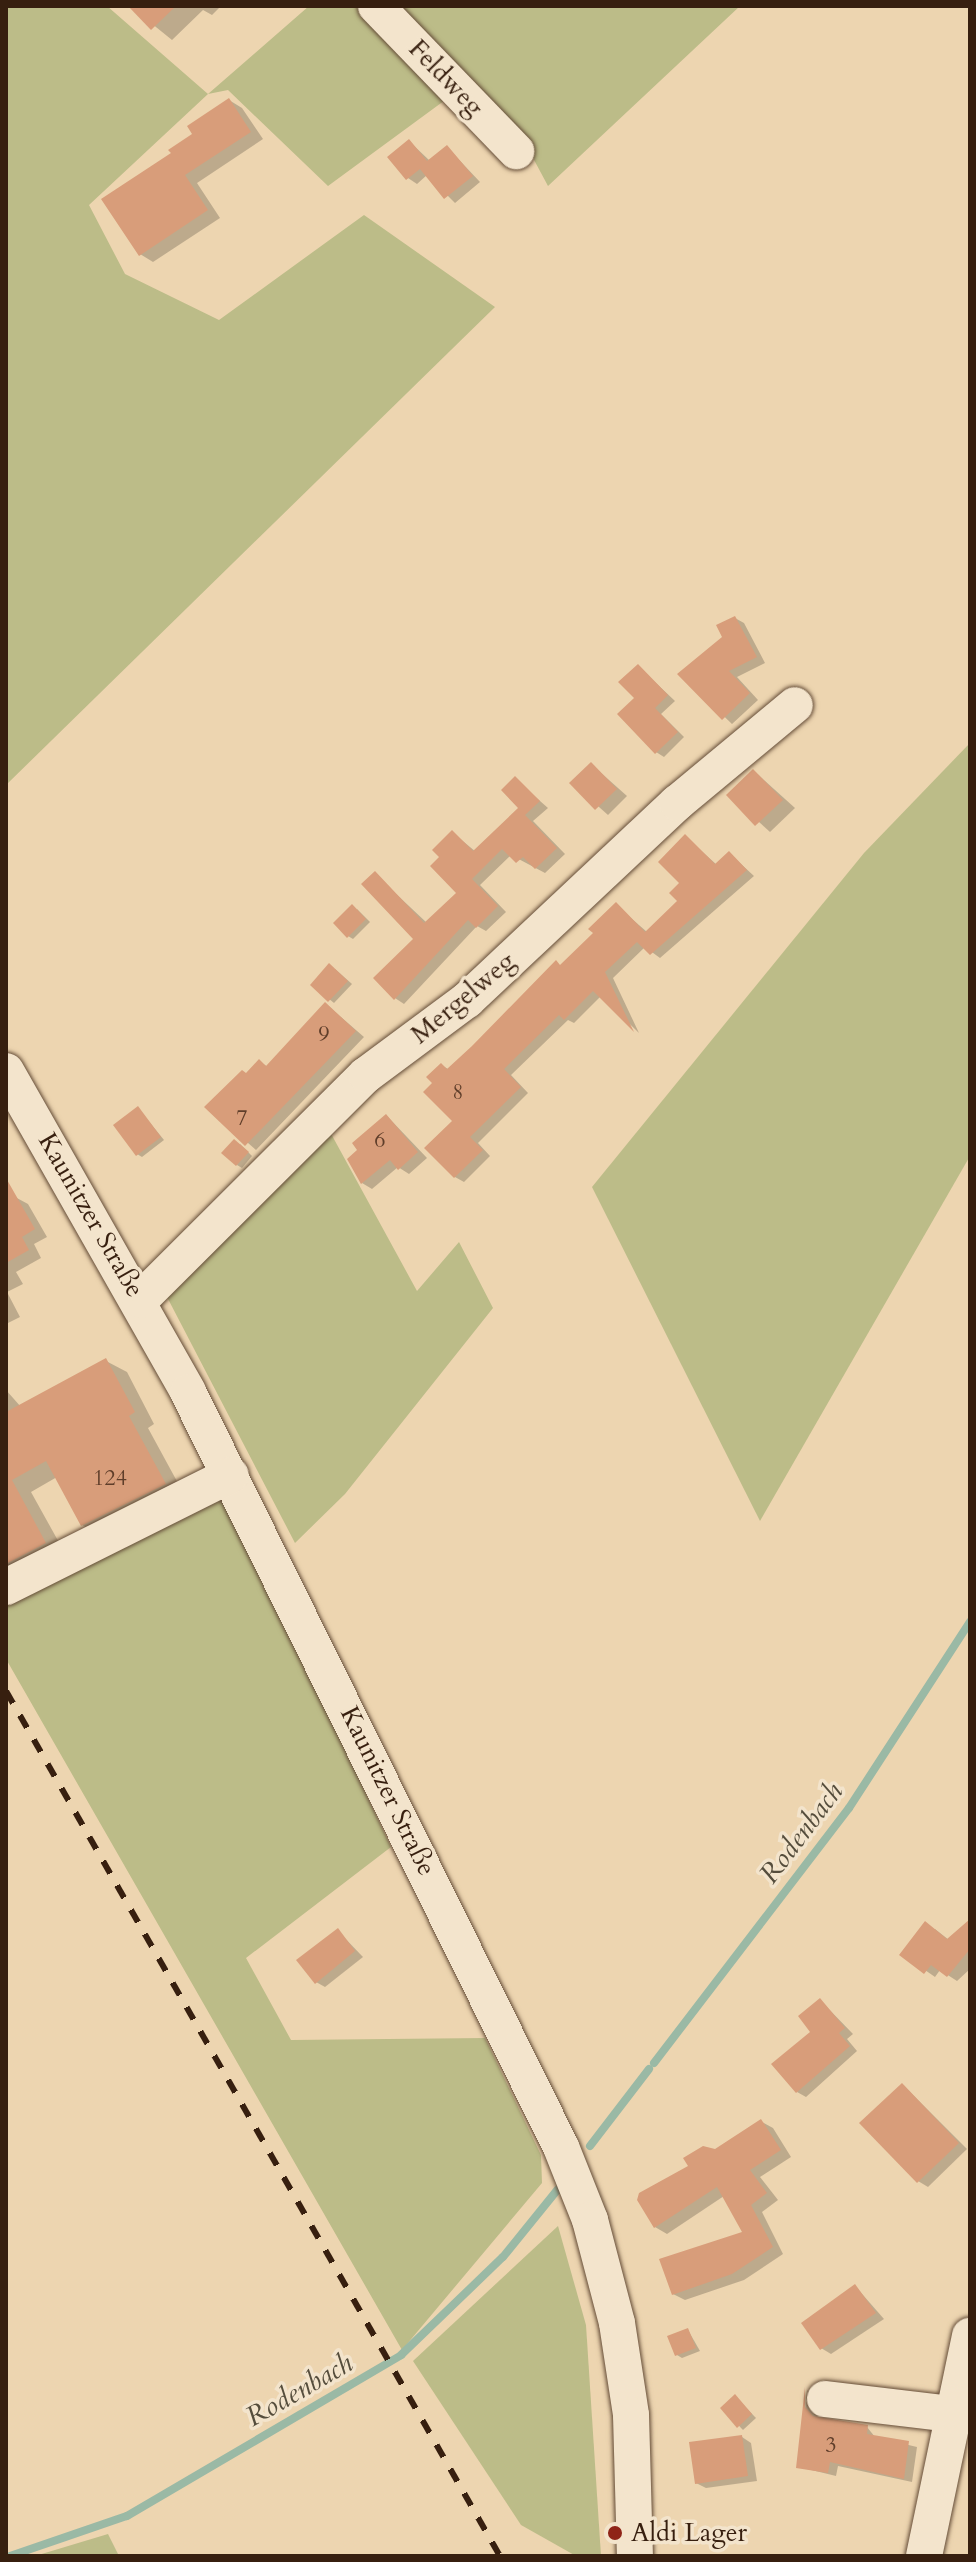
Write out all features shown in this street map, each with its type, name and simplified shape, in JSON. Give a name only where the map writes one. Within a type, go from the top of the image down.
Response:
[{"type":"street","name":"Feldweg","points":[[376,6],[516,151]]},
{"type":"street","name":"Mergelweg","points":[[140,1300],[366,1075],[467,1000],[677,803],[795,705]]},
{"type":"street","name":"Kaunitzer Straße","points":[[6,1071],[140,1300],[231,1475],[531,2080],[590,2220],[611,2295],[629,2398],[635,2556]]},
{"type":"street","points":[[6,1587],[231,1475]]},
{"type":"street","points":[[924,2556],[951,2414],[970,2336]]},
{"type":"street","points":[[825,2399],[951,2414]]},
{"type":"green space","points":[[6,6],[107,6],[208,94],[89,205],[125,274],[219,320],[364,215],[495,307],[6,785]]},
{"type":"green space","points":[[309,6],[362,6],[452,95],[328,186],[228,90],[208,94]]},
{"type":"green space","points":[[393,6],[740,6],[548,186],[533,158],[474,89]]},
{"type":"green space","points":[[970,743],[970,1156],[760,1521],[592,1187],[864,853]]},
{"type":"green space","points":[[329,1130],[417,1291],[459,1242],[493,1308],[345,1494],[295,1543],[167,1297]]},
{"type":"green space","points":[[225,1495],[391,1847],[246,1958],[291,2040],[485,2038],[541,2155],[542,2183],[402,2350],[6,1659],[6,1603]]},
{"type":"green space","points":[[558,2226],[586,2325],[601,2556],[576,2556],[521,2525],[413,2361]]},
{"type":"green space","points":[[108,2534],[119,2556],[35,2556]]},
{"type":"building","points":[[128,6],[176,6],[151,30]]},
{"type":"building","points":[[229,98],[251,132],[185,175],[208,210],[139,256],[101,199],[171,153],[168,150],[192,134],[187,126]]},
{"type":"building","points":[[409,139],[427,161],[447,145],[473,176],[444,199],[420,169],[406,180],[387,157]]},
{"type":"building","points":[[735,616],[757,657],[729,671],[750,693],[722,720],[677,674],[722,637],[716,625]]},
{"type":"building","points":[[638,664],[668,695],[655,708],[678,732],[655,754],[617,714],[634,698],[618,682]]},
{"type":"building","points":[[591,762],[617,789],[595,810],[569,783]]},
{"type":"building","points":[[753,769],[783,800],[755,826],[726,795]]},
{"type":"building","points":[[515,776],[540,801],[525,815],[557,848],[535,869],[523,857],[516,863],[502,849],[472,879],[498,906],[476,928],[468,920],[394,1000],[373,978],[413,939],[361,884],[375,871],[424,923],[456,893],[430,866],[439,857],[432,850],[452,830],[473,851],[518,808],[501,790]]},
{"type":"building","points":[[685,834],[715,864],[729,851],[747,870],[650,955],[637,942],[605,972],[634,1032],[593,991],[564,1020],[559,1015],[504,1069],[521,1087],[470,1137],[483,1150],[454,1178],[424,1148],[452,1121],[423,1092],[432,1083],[426,1077],[441,1063],[447,1069],[556,960],[560,965],[593,933],[588,929],[616,902],[645,932],[677,901],[669,893],[679,883],[658,862]]},
{"type":"building","points":[[352,904],[366,919],[347,938],[333,923]]},
{"type":"building","points":[[329,963],[348,981],[328,1002],[310,985]]},
{"type":"building","points":[[325,1002],[356,1031],[245,1146],[204,1107],[242,1070],[246,1073],[259,1059],[266,1066]]},
{"type":"building","points":[[138,1106],[161,1137],[136,1156],[113,1125]]},
{"type":"building","points":[[386,1114],[418,1152],[398,1170],[390,1160],[361,1184],[347,1159],[357,1150],[352,1143]]},
{"type":"building","points":[[234,1139],[249,1152],[236,1166],[221,1153]]},
{"type":"building","points":[[6,1178],[35,1229],[22,1237],[29,1250],[6,1263]]},
{"type":"building","points":[[106,1358],[135,1412],[129,1416],[166,1484],[81,1526],[46,1461],[12,1480],[46,1543],[6,1564],[6,1412]]},
{"type":"building","points":[[970,1919],[970,1949],[947,1977],[931,1965],[924,1974],[899,1955],[925,1921],[947,1939]]},
{"type":"building","points":[[338,1928],[355,1951],[315,1984],[296,1960]]},
{"type":"building","points":[[820,1998],[845,2028],[839,2033],[850,2046],[796,2093],[771,2064],[810,2032],[798,2016]]},
{"type":"building","points":[[902,2083],[959,2143],[917,2183],[859,2123]]},
{"type":"building","points":[[761,2119],[781,2150],[750,2170],[767,2193],[751,2205],[773,2247],[732,2274],[672,2295],[659,2259],[742,2232],[717,2187],[654,2228],[637,2200],[639,2193],[688,2166],[683,2158],[703,2146],[715,2149]]},
{"type":"building","points":[[855,2284],[876,2313],[820,2350],[801,2323]]},
{"type":"building","points":[[688,2328],[696,2348],[675,2356],[667,2336]]},
{"type":"building","points":[[805,2387],[805,2407],[813,2416],[868,2425],[867,2434],[909,2441],[904,2479],[830,2462],[828,2473],[796,2468]]},
{"type":"building","points":[[735,2394],[752,2414],[737,2428],[720,2408]]},
{"type":"building","points":[[742,2435],[748,2476],[695,2484],[689,2442]]},
{"type":"waterway","name":"Rodenbach","points":[[654,2063],[849,1808],[970,1622]]},
{"type":"waterway","name":"Rodenbach","points":[[590,2146],[649,2069]]},
{"type":"waterway","name":"Rodenbach","points":[[10,2556],[127,2516],[401,2355],[503,2257],[558,2189]]},
{"type":"railway","points":[[6,1691],[500,2556]]},
{"type":"place","name":"Aldi Lager","points":[[615,2533]]}]
